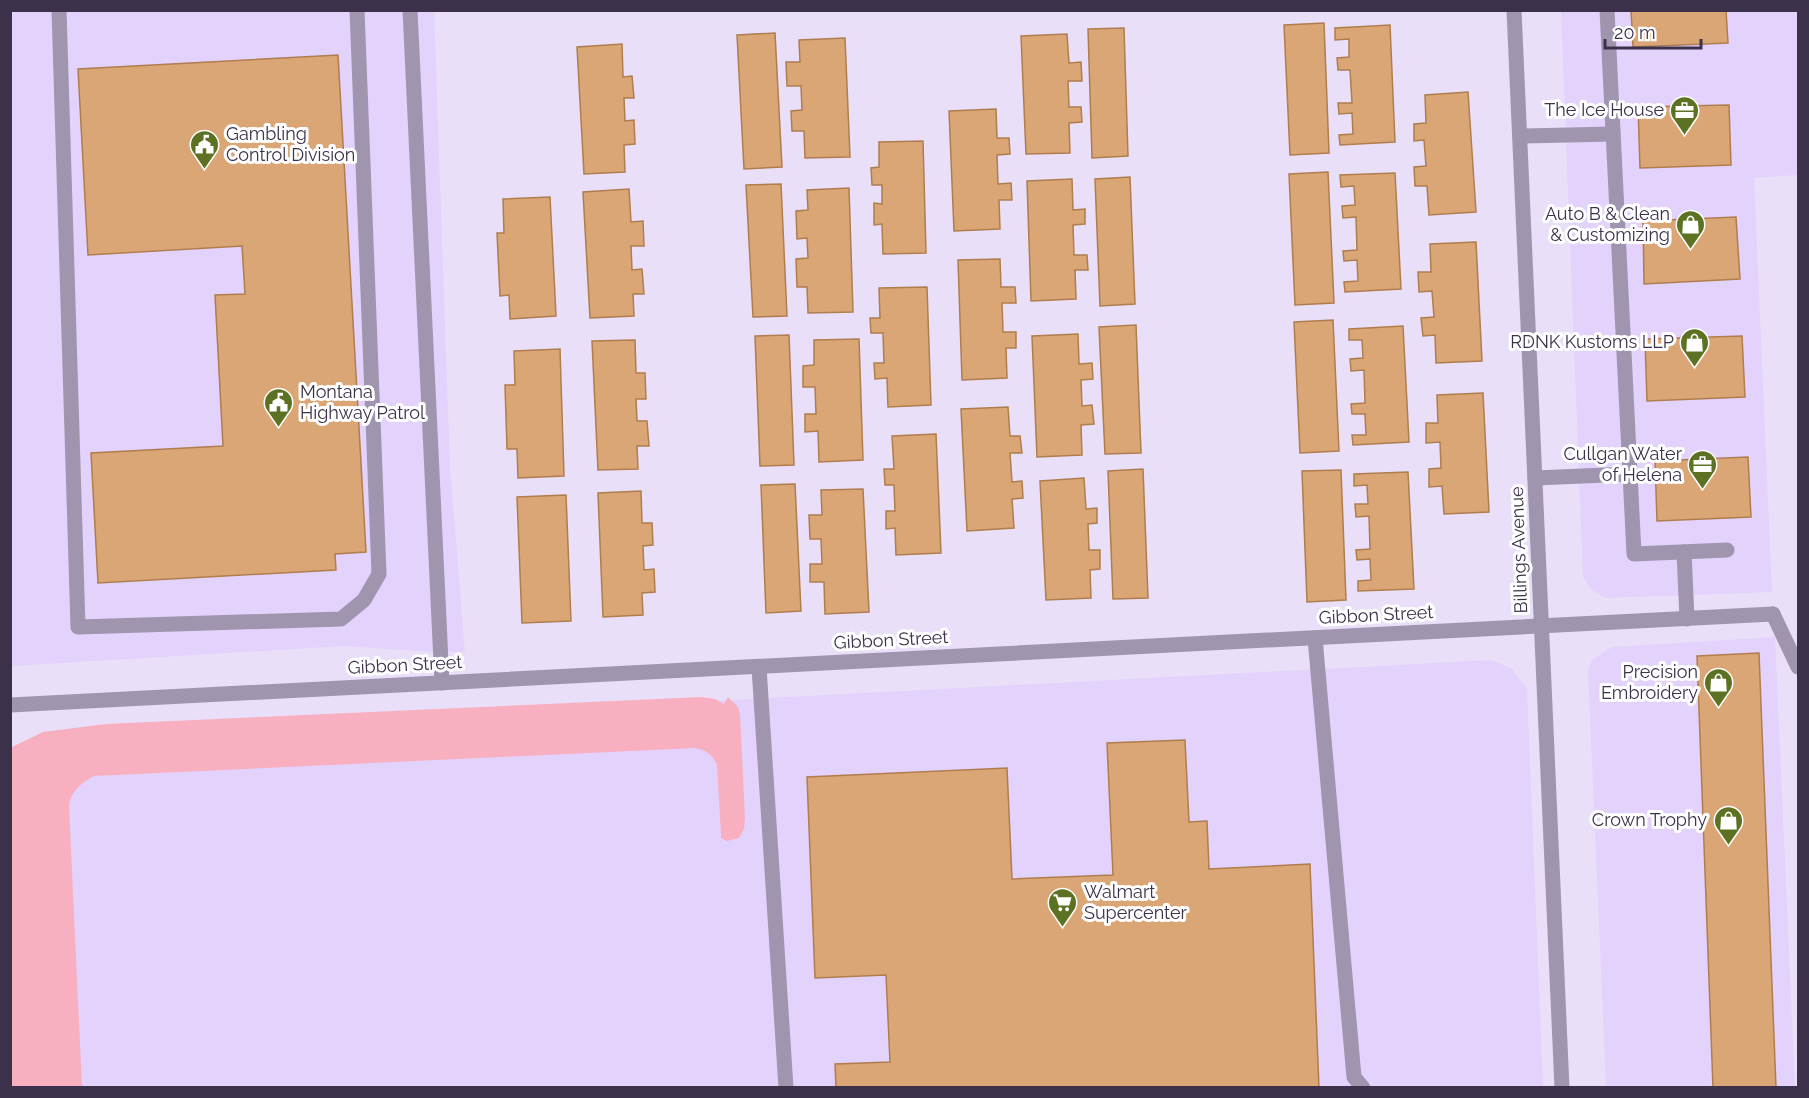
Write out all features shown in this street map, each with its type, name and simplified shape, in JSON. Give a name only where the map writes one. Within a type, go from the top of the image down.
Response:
[{"type":"street","points":[[59,10],[78,627],[341,619],[364,600],[379,574],[357,10]]},
{"type":"street","points":[[410,10],[442,683]]},
{"type":"street","name":"Billings Avenue","points":[[1514,10],[1562,1088]]},
{"type":"street","points":[[1607,10],[1634,554],[1726,550]]},
{"type":"street","points":[[1520,136],[1613,134]]},
{"type":"street","points":[[1536,478],[1630,474]]},
{"type":"street","points":[[1684,552],[1687,619]]},
{"type":"street","name":"Gibbon Street","points":[[10,705],[1773,614],[1798,667]]},
{"type":"street","points":[[1315,638],[1354,1077],[1363,1088]]},
{"type":"street","points":[[759,667],[786,1088]]},
{"type":"shaded area","points":[[10,11],[434,11],[450,469],[465,652],[343,646],[12,666],[10,633]]},
{"type":"shaded area","points":[[1561,11],[1798,11],[1798,175],[1754,178],[1772,592],[1606,598],[1592,590],[1583,577]]},
{"type":"shaded area","points":[[1775,637],[1795,1087],[1606,1087],[1588,670],[1592,660],[1612,647]]},
{"type":"shaded area","points":[[1492,660],[1512,669],[1527,689],[1543,1087],[11,1088],[10,753],[63,735]]},
{"type":"shaded area","points":[[702,697],[715,699],[724,704],[728,697],[738,707],[740,715],[744,829],[739,838],[727,841],[721,838],[717,765],[708,753],[695,748],[94,776],[77,789],[69,807],[82,1087],[11,1087],[10,749],[14,746],[43,732],[106,724]]},
{"type":"building","points":[[1631,10],[1726,10],[1728,43],[1633,47]]},
{"type":"building","points":[[1324,23],[1329,153],[1290,155],[1284,25]]},
{"type":"building","points":[[1390,25],[1395,142],[1340,145],[1339,135],[1353,134],[1352,113],[1339,114],[1338,103],[1352,103],[1350,70],[1338,70],[1337,58],[1349,57],[1349,39],[1335,40],[1335,28]]},
{"type":"building","points":[[1124,28],[1128,156],[1092,158],[1088,29]]},
{"type":"building","points":[[775,33],[782,167],[744,169],[737,35]]},
{"type":"building","points":[[1067,34],[1069,63],[1081,62],[1082,81],[1068,81],[1069,107],[1081,107],[1082,122],[1069,123],[1070,153],[1026,154],[1021,36]]},
{"type":"building","points":[[845,38],[850,157],[805,158],[804,131],[792,131],[791,111],[802,110],[801,86],[787,86],[786,62],[800,62],[799,40]]},
{"type":"building","points":[[622,44],[623,77],[632,76],[634,98],[624,98],[625,121],[634,120],[635,144],[624,145],[625,172],[584,174],[577,47]]},
{"type":"building","points":[[338,55],[366,552],[335,554],[336,570],[98,583],[91,453],[223,446],[215,295],[245,294],[242,246],[88,255],[78,69]]},
{"type":"building","points":[[1468,92],[1476,212],[1429,215],[1427,186],[1415,186],[1414,167],[1426,166],[1424,140],[1414,141],[1414,124],[1426,123],[1425,95]]},
{"type":"building","name":"The Ice House","points":[[1729,105],[1731,165],[1640,168],[1638,107]]},
{"type":"building","points":[[996,109],[997,138],[1009,138],[1010,154],[997,155],[998,184],[1011,183],[1012,200],[999,200],[1000,229],[954,231],[949,111]]},
{"type":"building","points":[[923,141],[926,253],[883,254],[882,224],[874,225],[874,203],[882,204],[882,185],[872,185],[871,168],[879,167],[879,142]]},
{"type":"building","points":[[1328,172],[1334,303],[1295,305],[1289,174]]},
{"type":"building","points":[[1395,173],[1401,289],[1345,292],[1344,282],[1358,281],[1357,260],[1344,261],[1343,251],[1357,250],[1356,217],[1343,218],[1342,206],[1355,205],[1354,186],[1341,187],[1340,175]]},
{"type":"building","points":[[1130,177],[1135,304],[1100,306],[1095,179]]},
{"type":"building","points":[[1072,179],[1073,210],[1085,209],[1085,224],[1073,225],[1074,255],[1087,255],[1088,270],[1075,270],[1076,299],[1031,301],[1027,181]]},
{"type":"building","points":[[781,184],[787,316],[753,317],[746,185]]},
{"type":"building","points":[[849,188],[853,312],[808,313],[807,287],[797,287],[796,259],[808,258],[807,238],[797,239],[796,211],[808,210],[807,190]]},
{"type":"building","points":[[629,189],[631,222],[643,221],[644,246],[631,246],[632,270],[642,269],[644,294],[633,294],[634,316],[590,318],[583,192]]},
{"type":"building","points":[[550,197],[556,316],[510,319],[509,295],[500,296],[497,233],[504,233],[503,199]]},
{"type":"building","name":"Auto B & Clean & Customizing","points":[[1736,217],[1740,279],[1644,284],[1643,221]]},
{"type":"building","points":[[1476,242],[1482,361],[1436,363],[1435,335],[1423,336],[1421,318],[1434,317],[1432,291],[1419,292],[1418,272],[1431,272],[1430,244]]},
{"type":"building","points":[[1000,259],[1001,287],[1015,287],[1016,303],[1002,303],[1003,332],[1016,332],[1016,348],[1006,348],[1007,378],[962,380],[958,260]]},
{"type":"building","points":[[927,287],[931,405],[888,407],[887,378],[875,379],[874,363],[884,363],[883,333],[871,333],[870,318],[880,318],[879,288]]},
{"type":"building","points":[[1333,320],[1339,451],[1300,453],[1294,322]]},
{"type":"building","points":[[1136,325],[1141,453],[1105,454],[1099,327]]},
{"type":"building","points":[[1403,326],[1409,442],[1353,445],[1352,435],[1366,435],[1365,414],[1352,414],[1351,404],[1365,403],[1364,370],[1351,371],[1350,359],[1363,358],[1362,340],[1349,340],[1349,329]]},
{"type":"building","points":[[1078,334],[1079,364],[1092,363],[1093,379],[1081,380],[1082,406],[1092,405],[1094,424],[1081,425],[1082,455],[1037,457],[1032,336]]},
{"type":"building","points":[[789,335],[794,465],[760,466],[755,336]]},
{"type":"building","name":"RDNK Kustoms LLP","points":[[1742,336],[1745,397],[1647,401],[1645,339]]},
{"type":"building","points":[[859,339],[863,460],[819,462],[818,431],[805,432],[805,414],[816,414],[815,387],[803,387],[803,366],[814,365],[814,340]]},
{"type":"building","points":[[635,340],[636,373],[645,373],[646,399],[636,399],[637,421],[647,421],[649,446],[637,446],[638,469],[598,470],[592,341]]},
{"type":"building","points":[[560,349],[564,476],[518,478],[517,449],[507,449],[505,385],[515,385],[514,351]]},
{"type":"building","points":[[1483,393],[1489,512],[1444,514],[1442,486],[1429,487],[1429,469],[1441,468],[1440,442],[1426,443],[1426,423],[1438,423],[1437,395]]},
{"type":"building","points":[[1008,407],[1010,436],[1020,436],[1022,453],[1010,453],[1012,482],[1022,481],[1023,498],[1012,499],[1014,528],[967,531],[961,409]]},
{"type":"building","points":[[936,434],[941,553],[896,555],[895,528],[886,529],[886,511],[895,511],[894,485],[885,485],[884,469],[894,469],[892,436]]},
{"type":"building","name":"Cullgan Water of Helena","points":[[1748,457],[1751,517],[1657,521],[1655,461]]},
{"type":"building","points":[[1143,469],[1148,598],[1113,599],[1108,471]]},
{"type":"building","points":[[1341,470],[1346,600],[1307,602],[1302,471]]},
{"type":"building","points":[[1408,472],[1414,589],[1358,591],[1358,581],[1371,580],[1370,559],[1357,560],[1356,550],[1370,549],[1369,516],[1356,517],[1355,504],[1368,504],[1367,485],[1354,486],[1354,474]]},
{"type":"building","points":[[1084,478],[1086,509],[1097,508],[1097,523],[1088,524],[1089,550],[1100,550],[1100,569],[1090,570],[1091,598],[1046,600],[1040,481]]},
{"type":"building","points":[[795,484],[801,611],[766,613],[761,485]]},
{"type":"building","points":[[863,489],[869,612],[825,614],[824,582],[810,582],[810,564],[822,564],[821,539],[810,539],[809,515],[822,515],[821,490]]},
{"type":"building","points":[[641,491],[642,523],[652,523],[653,545],[643,546],[644,570],[654,569],[655,592],[642,593],[643,615],[603,617],[598,493]]},
{"type":"building","points":[[566,495],[571,621],[522,623],[517,497]]},
{"type":"building","points":[[1759,653],[1776,1088],[1713,1088],[1697,656]]},
{"type":"building","name":"Walmart Supercenter","points":[[1185,740],[1189,822],[1207,821],[1209,869],[1310,864],[1319,1088],[836,1088],[835,1064],[890,1062],[886,975],[815,978],[807,777],[1007,768],[1012,879],[1113,875],[1107,743]]},
{"type":"place","name":"The Ice House","points":[[1685,136]]},
{"type":"place","name":"Gambling Control Division","points":[[205,170]]},
{"type":"place","name":"Auto B & Clean & Customizing","points":[[1691,250]]},
{"type":"place","name":"RDNK Kustoms LLP","points":[[1695,368]]},
{"type":"place","name":"Montana Highway Patrol","points":[[279,428]]},
{"type":"place","name":"Cullgan Water of Helena","points":[[1703,490]]},
{"type":"place","name":"Precision Embroidery","points":[[1719,708]]},
{"type":"place","name":"Crown Trophy","points":[[1728,846]]},
{"type":"place","name":"Walmart Supercenter","points":[[1063,928]]}]
